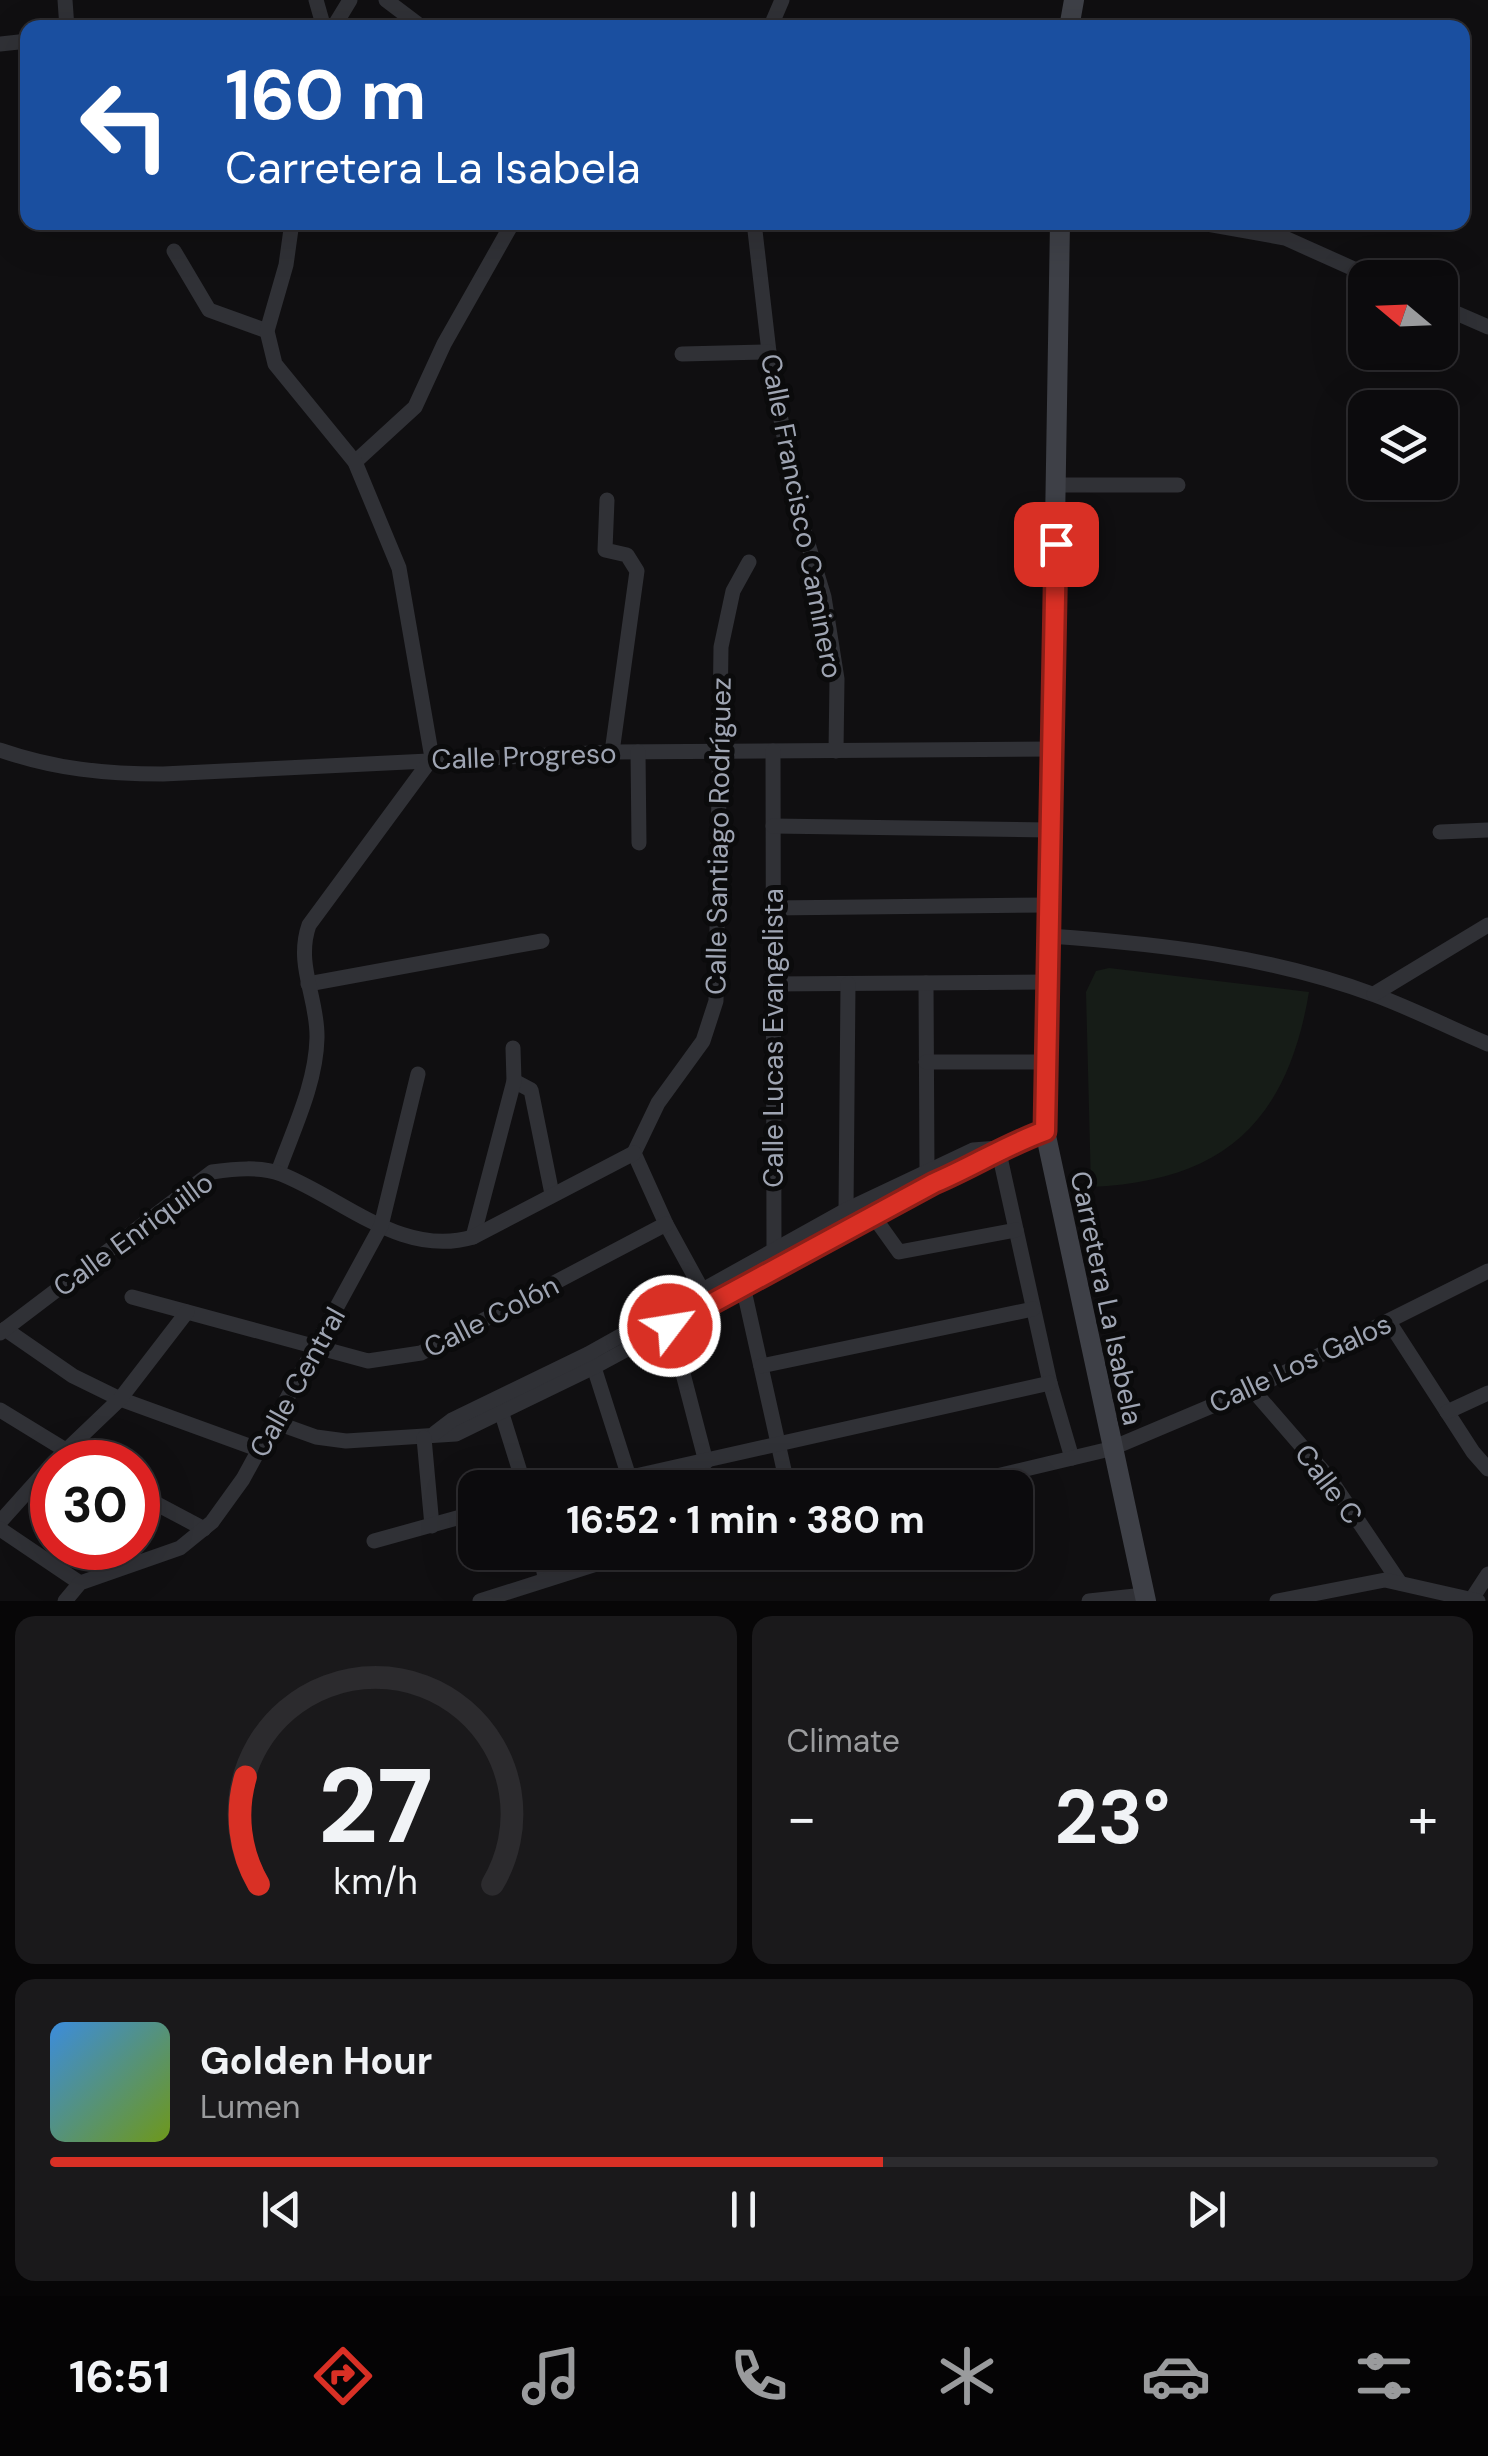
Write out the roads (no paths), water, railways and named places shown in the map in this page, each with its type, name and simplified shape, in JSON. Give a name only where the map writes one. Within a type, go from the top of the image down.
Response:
[{"type":"main road","name":"Carretera La Isabela","points":[[1060,230],[1045,1131],[1110,1449],[1145,1598]]},
{"type":"street","points":[[386,0],[412,20]]},
{"type":"street","points":[[291,230],[286,265],[266,331],[275,364],[355,462],[398,568],[432,758],[309,925],[301,948],[316,1013],[314,1056],[278,1172],[381,1226],[423,1242],[448,1244],[473,1237],[634,1153],[666,1224],[706,1296]]},
{"type":"street","points":[[355,462],[415,406],[444,344],[508,230]]},
{"type":"street","name":"Calle Francisco Caminero","points":[[755,230],[769,352],[796,504],[824,596],[837,679],[836,751]]},
{"type":"street","points":[[1240,230],[1285,238],[1348,266]]},
{"type":"street","points":[[174,251],[209,310],[266,331]]},
{"type":"street","points":[[1458,314],[1488,327]]},
{"type":"street","points":[[682,354],[769,352]]},
{"type":"street","points":[[1057,485],[1178,484]]},
{"type":"street","points":[[607,500],[605,550],[627,555],[637,571],[612,752]]},
{"type":"street","name":"Calle Santiago Rodríguez","points":[[634,1153],[658,1103],[712,1022],[716,1001],[721,647],[733,590],[749,562]]},
{"type":"street","name":"Calle Progreso","points":[[0,750],[45,766],[104,774],[612,752],[1052,749]]},
{"type":"street","name":"Calle Lucas Evangelista","points":[[773,751],[774,1251]]},
{"type":"street","points":[[638,752],[638,842]]},
{"type":"street","points":[[774,826],[1049,830]]},
{"type":"street","points":[[1440,832],[1488,830]]},
{"type":"street","points":[[772,908],[1049,905]]},
{"type":"street","points":[[1374,994],[1488,925]]},
{"type":"street","points":[[1050,936],[1162,944],[1248,959],[1374,994],[1488,1044]]},
{"type":"street","points":[[308,984],[542,940]]},
{"type":"street","points":[[772,984],[1048,982]]},
{"type":"street","points":[[926,983],[927,1170]]},
{"type":"street","points":[[846,1210],[848,984]]},
{"type":"street","points":[[473,1237],[514,1080],[514,1048]]},
{"type":"street","points":[[926,1062],[1047,1062]]},
{"type":"street","name":"Calle Central","points":[[65,1601],[80,1584],[180,1548],[204,1529],[260,1450],[381,1226],[418,1074]]},
{"type":"street","points":[[514,1080],[531,1090],[552,1194]]},
{"type":"street","points":[[276,1423],[316,1437],[346,1440],[456,1434],[502,1414],[668,1319],[846,1210],[973,1150],[998,1148],[1045,1131]]},
{"type":"street","points":[[706,1296],[744,1286],[978,1164],[998,1148]]},
{"type":"street","points":[[998,1148],[1050,1383],[1072,1458]]},
{"type":"street","name":"Calle Enriquillo","points":[[2,1330],[212,1172],[241,1168],[278,1172]]},
{"type":"street","points":[[874,1217],[900,1252],[1016,1230]]},
{"type":"street","name":"Calle Colón","points":[[132,1297],[368,1361],[421,1353],[666,1224]]},
{"type":"street","name":"Calle Los Galos","points":[[1022,1470],[1110,1449],[1252,1389],[1488,1272]]},
{"type":"street","points":[[744,1286],[784,1470]]},
{"type":"street","points":[[761,1366],[1034,1309]]},
{"type":"street","points":[[77,1440],[120,1399],[188,1312]]},
{"type":"street","points":[[668,1319],[706,1462]]},
{"type":"street","points":[[1389,1322],[1488,1468]]},
{"type":"street","points":[[2,1330],[73,1376],[120,1399],[260,1450]]},
{"type":"street","points":[[430,1436],[452,1420],[592,1360]]},
{"type":"street","points":[[592,1360],[626,1470]]},
{"type":"street","points":[[668,1470],[1050,1383]]},
{"type":"street","name":"Calle C","points":[[1252,1389],[1330,1479],[1400,1583]]},
{"type":"street","points":[[1448,1412],[1488,1393]]},
{"type":"street","points":[[0,1410],[35,1440]]},
{"type":"street","points":[[502,1414],[519,1470]]},
{"type":"street","points":[[430,1436],[432,1526]]},
{"type":"street","points":[[30,1491],[0,1526],[80,1584]]},
{"type":"street","points":[[160,1506],[204,1529]]},
{"type":"street","points":[[374,1541],[458,1518]]},
{"type":"street","points":[[543,1570],[545,1578]]},
{"type":"street","points":[[480,1601],[572,1570]]},
{"type":"street","points":[[1277,1601],[1385,1580],[1475,1599],[1488,1574]]},
{"type":"street","points":[[1089,1601],[1145,1598]]}]
